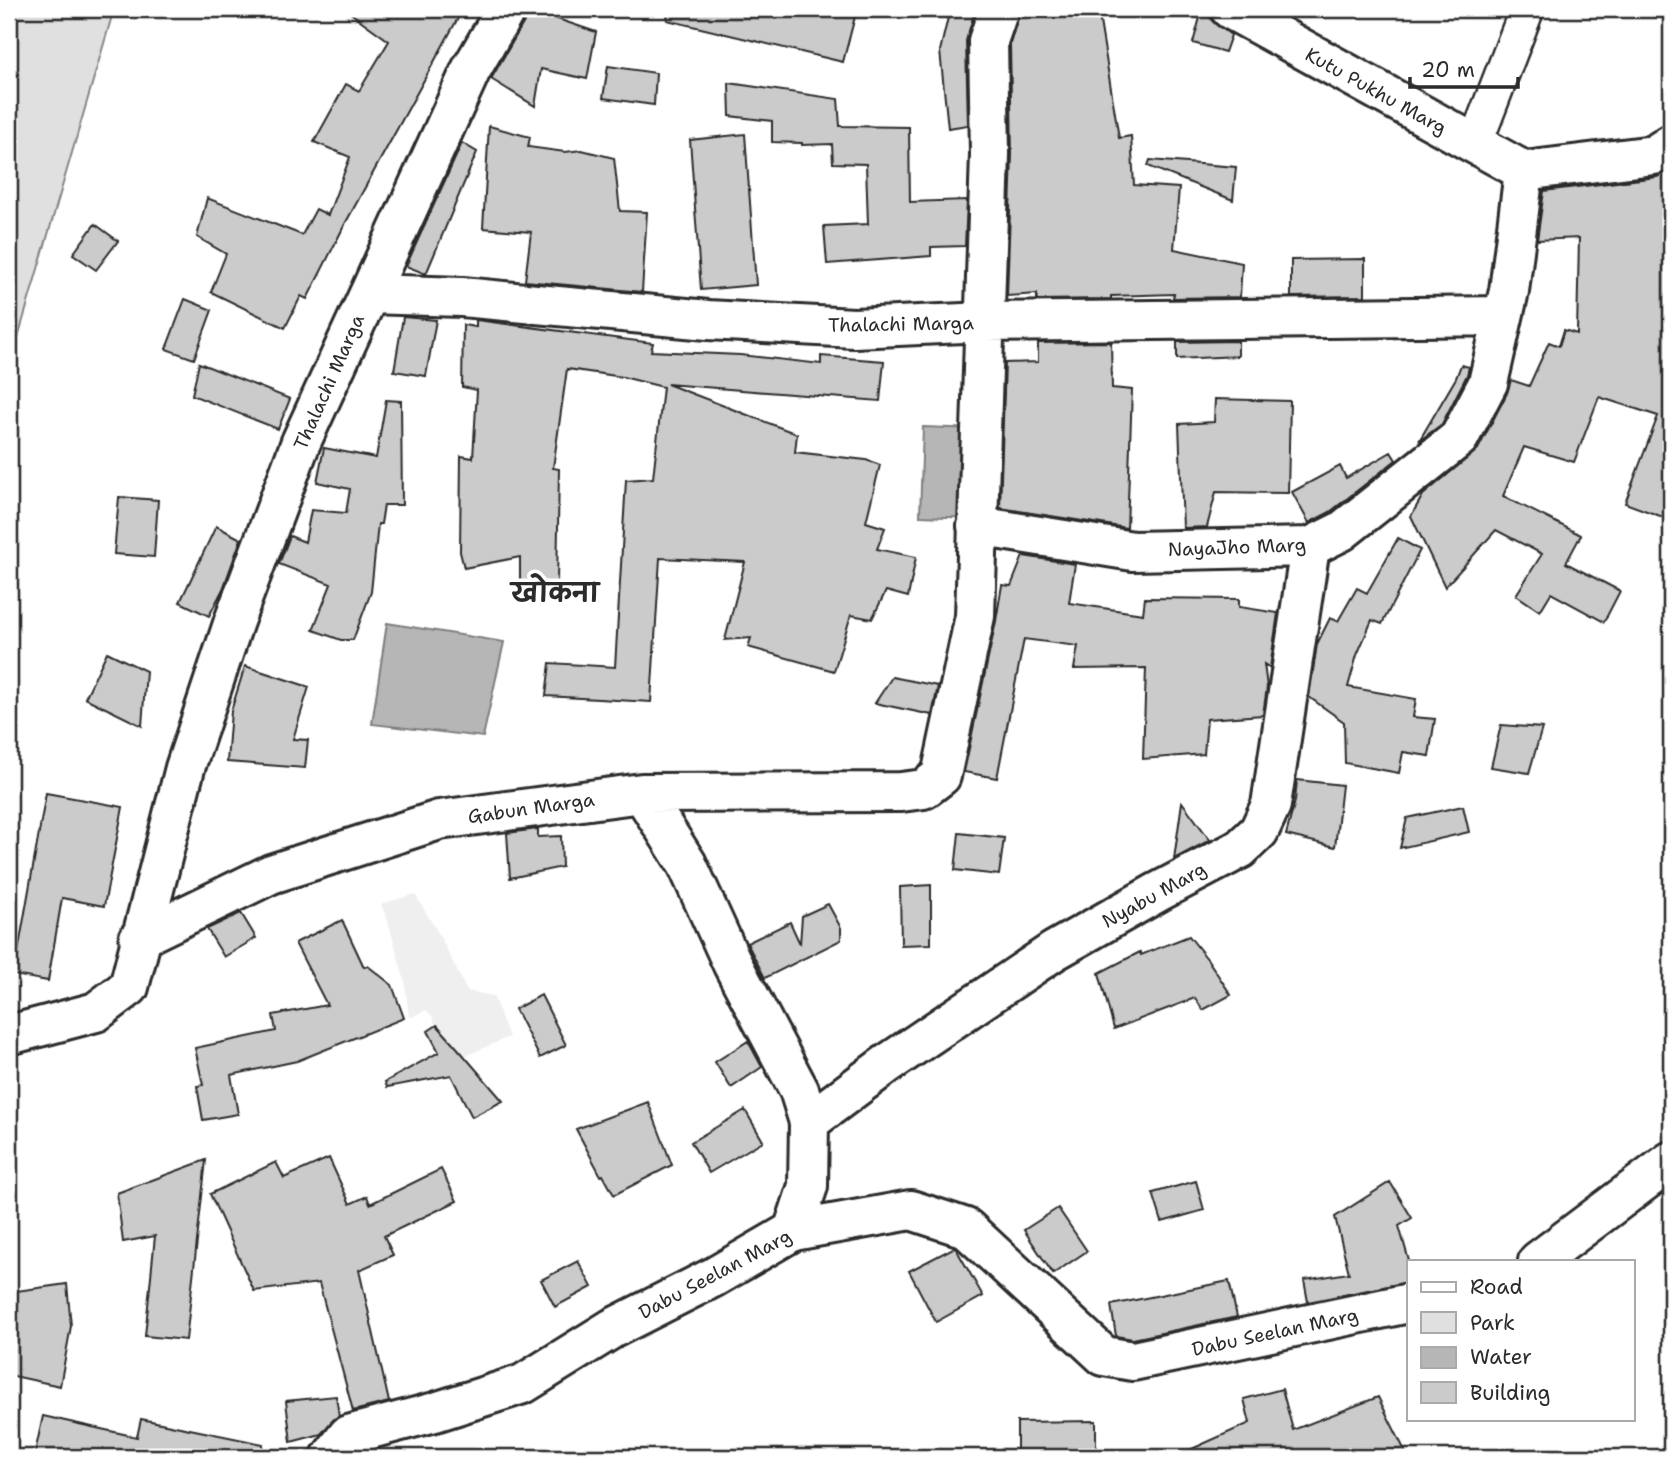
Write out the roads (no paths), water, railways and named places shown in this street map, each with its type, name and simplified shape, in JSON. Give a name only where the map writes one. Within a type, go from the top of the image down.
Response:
[{"type":"street","points":[[369,294],[471,70],[506,9]]},
{"type":"street","points":[[977,526],[990,154],[988,41],[999,9]]},
{"type":"street","name":"Kutu Pukhu Marg","points":[[1230,9],[1524,171]]},
{"type":"street","points":[[1475,144],[1527,9]]},
{"type":"street","points":[[1524,171],[1654,155],[1671,144]]},
{"type":"street","name":"NayaJho Marg","points":[[977,526],[1133,551],[1310,547],[1342,531],[1459,438],[1488,383],[1508,291],[1524,171]]},
{"type":"street","name":"Thalachi Marga","points":[[9,1035],[96,1012],[129,987],[139,939],[185,768],[233,621],[301,442],[369,294],[462,298],[708,320],[854,328],[985,322],[1503,316]]},
{"type":"street","name":"Gabun Marga","points":[[139,939],[271,874],[439,820],[642,793],[901,792],[924,789],[941,776],[975,616],[977,526]]},
{"type":"street","name":"Nyabu Marg","points":[[809,1122],[887,1064],[1054,951],[1240,849],[1259,831],[1271,805],[1310,547]]},
{"type":"street","points":[[642,793],[687,864],[733,965],[799,1090],[809,1122],[808,1186],[793,1231]]},
{"type":"street","points":[[1539,1260],[1671,1161]]},
{"type":"street","name":"Dabu Seelan Marg","points":[[331,1457],[348,1436],[523,1384],[613,1328],[714,1276],[793,1231],[911,1210],[967,1228],[1104,1356],[1133,1361],[1407,1303]]},
{"type":"water","points":[[923,427],[978,429],[975,518],[920,516]]},
{"type":"water","points":[[387,623],[504,642],[483,737],[372,724]]},
{"type":"district","name":"खोकना","points":[[555,592]]}]
